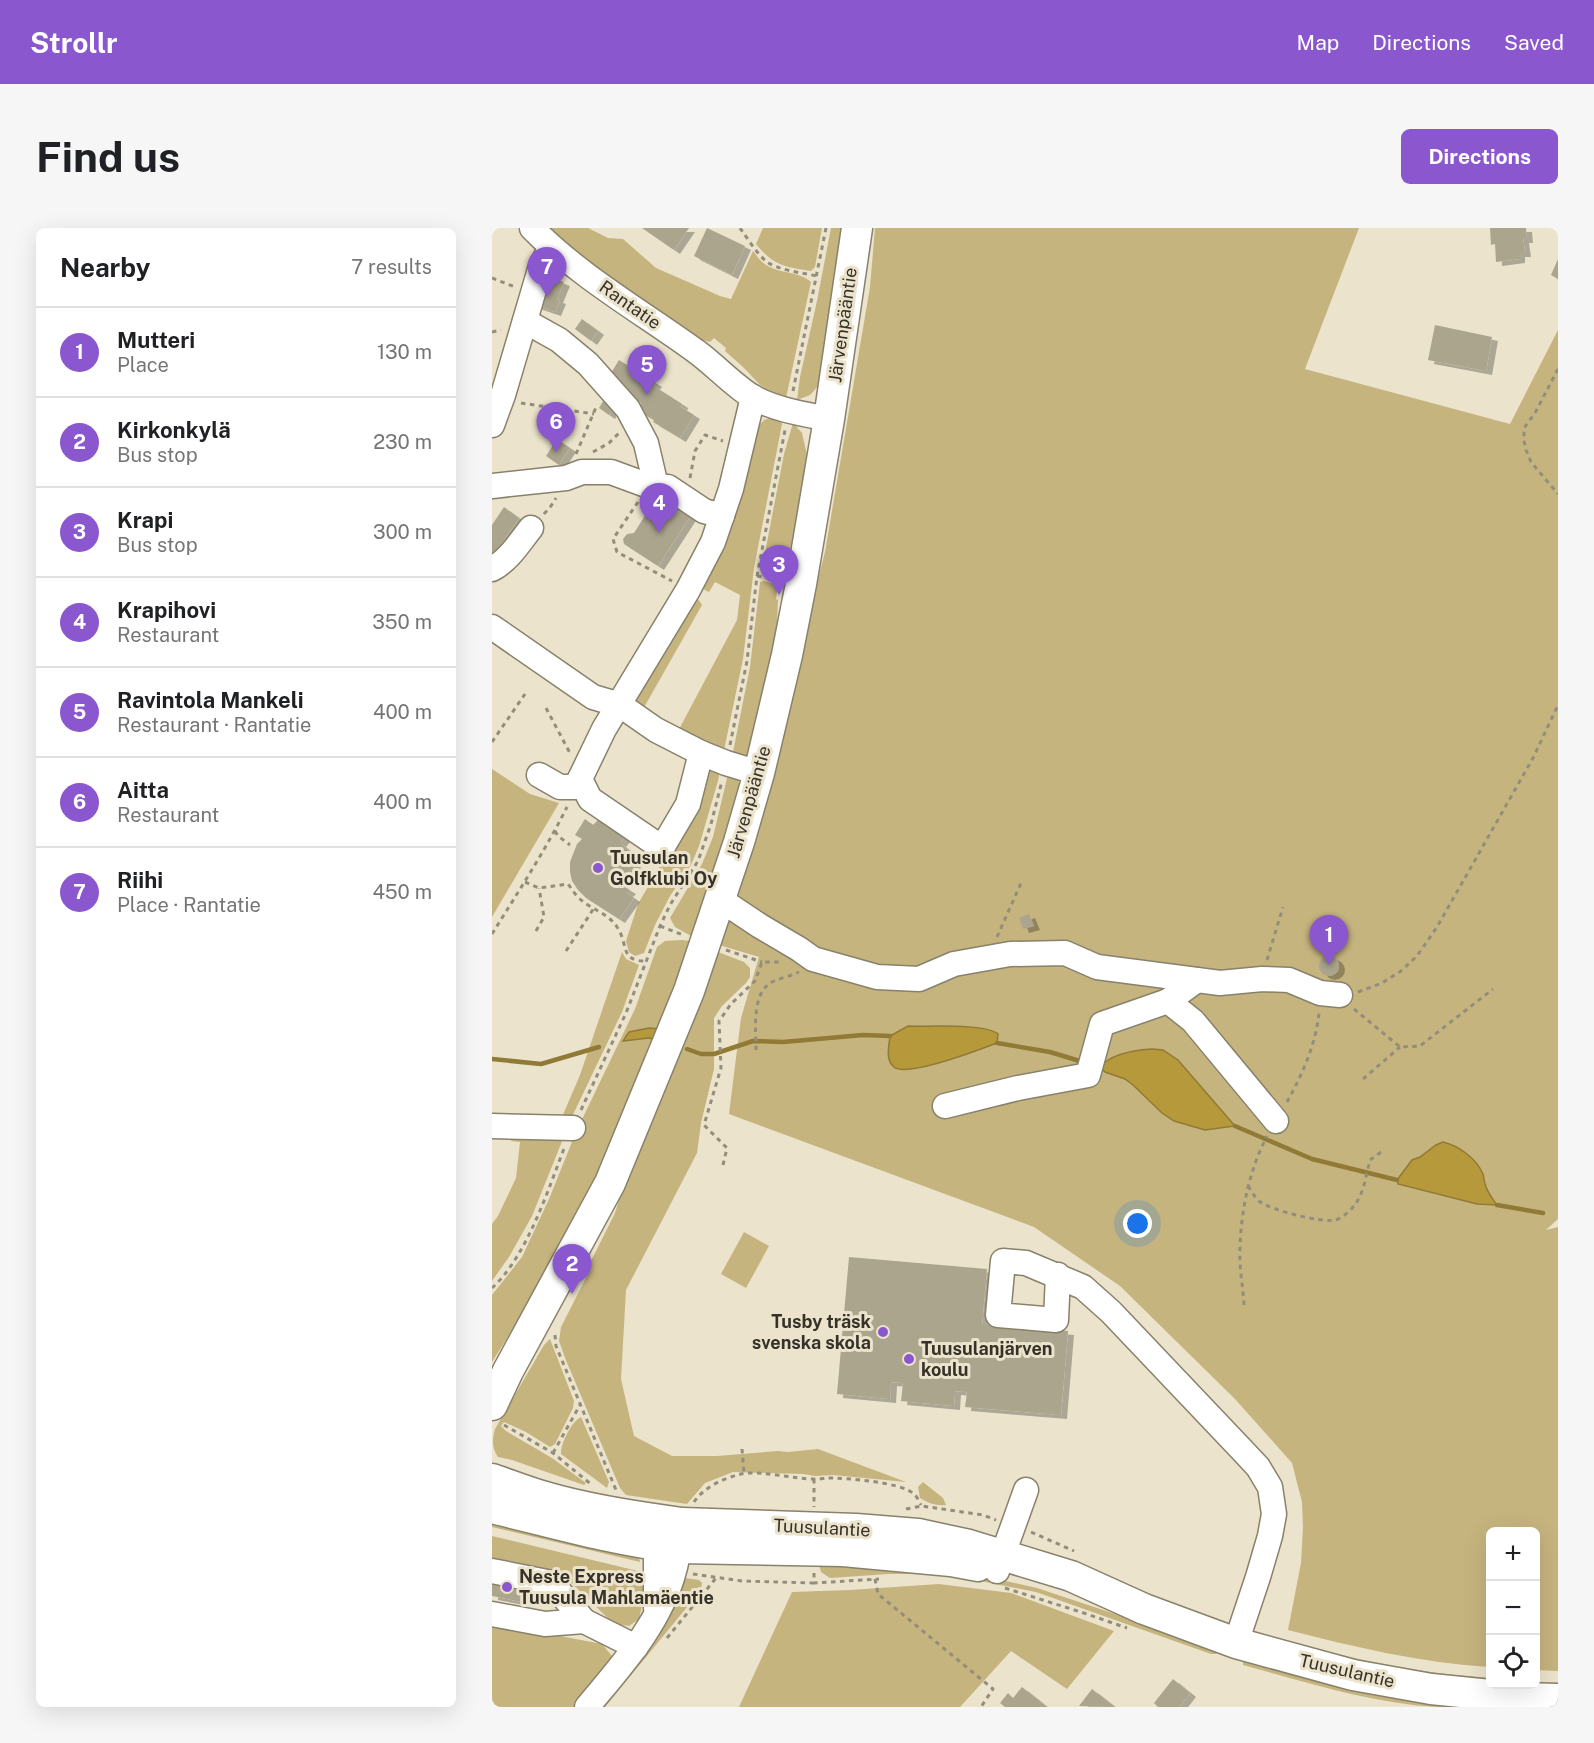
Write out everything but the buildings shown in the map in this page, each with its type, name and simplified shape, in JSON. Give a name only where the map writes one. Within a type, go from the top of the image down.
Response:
[{"type":"main road","name":"Järvenpääntie","points":[[497,1414],[500,1382],[610,1183],[689,991],[721,900],[759,773],[787,655],[829,419],[857,228]]},
{"type":"main road","name":"Tuusulantie","points":[[492,1479],[546,1498],[673,1529]]},
{"type":"main road","name":"Tuusulantie","points":[[492,1508],[600,1534],[673,1529],[856,1529],[918,1534],[969,1545],[1000,1571],[1071,1576],[1139,1620],[1236,1643],[1353,1675],[1431,1689],[1520,1698],[1558,1699]]},
{"type":"street","name":"Rantatie","points":[[532,228],[551,247],[698,353],[753,397],[789,411],[829,419]]},
{"type":"street","points":[[492,425],[541,266],[551,247]]},
{"type":"street","points":[[525,321],[560,340],[588,364],[628,409],[646,443],[652,486]]},
{"type":"street","points":[[539,775],[560,787],[580,780],[604,729],[688,590],[713,542],[722,516],[731,489],[753,397]]},
{"type":"street","points":[[492,486],[566,478],[582,472],[611,472],[652,486],[668,487],[704,511],[722,516]]},
{"type":"street","points":[[492,569],[508,556],[531,528]]},
{"type":"street","points":[[492,627],[593,697],[620,705],[656,730],[702,753],[759,773]]},
{"type":"street","points":[[580,780],[590,799],[662,848],[688,804],[702,753]]},
{"type":"street","points":[[721,900],[813,959],[877,977],[920,980],[954,964],[1010,954],[1065,953],[1097,967],[1220,983],[1262,979],[1288,980],[1330,994]]},
{"type":"street","points":[[945,1106],[1018,1088],[1091,1064],[1102,1024],[1168,1001],[1197,980]]},
{"type":"street","points":[[1168,1001],[1193,1021],[1276,1121]]},
{"type":"street","points":[[492,1126],[573,1128]]},
{"type":"street","points":[[1058,1275],[1083,1287],[1111,1312],[1258,1467],[1270,1487],[1274,1514],[1270,1536],[1236,1643]]},
{"type":"street","points":[[1000,1571],[1026,1490]]},
{"type":"street","points":[[587,1707],[636,1647],[656,1614],[655,1581],[673,1529]]},
{"type":"street","points":[[492,1571],[552,1583],[584,1621],[636,1647]]},
{"type":"street","points":[[492,1614],[545,1624],[584,1621]]},
{"type":"path","points":[[740,228],[767,263],[817,276]]},
{"type":"path","points":[[492,1288],[513,1262],[530,1232],[599,1068],[627,1013],[660,927],[670,905],[698,861],[711,824],[745,671],[757,576],[826,228]]},
{"type":"path","points":[[1558,369],[1535,413],[1524,428],[1526,450],[1532,462],[1558,494]]},
{"type":"path","points":[[501,400],[594,414]]},
{"type":"path","points":[[592,453],[609,443],[633,418]]},
{"type":"path","points":[[685,499],[695,452],[705,435],[741,447]]},
{"type":"path","points":[[575,458],[584,458]]},
{"type":"path","points":[[652,486],[613,539],[617,552],[688,590]]},
{"type":"path","points":[[492,742],[525,694]]},
{"type":"path","points":[[1330,994],[1355,994],[1382,983],[1401,971],[1417,956],[1437,927],[1533,758],[1558,705]]},
{"type":"path","points":[[492,934],[555,831],[580,780],[546,708]]},
{"type":"path","points":[[555,831],[570,845]]},
{"type":"path","points":[[525,882],[539,888],[568,884],[579,898],[617,925],[626,952],[631,959],[647,960]]},
{"type":"path","points":[[988,958],[1021,884]]},
{"type":"path","points":[[536,932],[544,917],[539,888]]},
{"type":"path","points":[[1262,979],[1282,907]]},
{"type":"path","points":[[566,951],[594,908]]},
{"type":"path","points":[[660,927],[693,939]]},
{"type":"path","points":[[718,947],[762,962],[797,963],[813,959]]},
{"type":"path","points":[[756,1050],[756,1011],[762,992],[770,983],[805,970],[813,959]]},
{"type":"path","points":[[723,1165],[726,1148],[704,1125],[721,1068],[719,1021],[731,1004],[755,981],[762,962]]},
{"type":"path","points":[[1363,1079],[1400,1047],[1420,1046],[1493,989]]},
{"type":"path","points":[[1330,994],[1356,1011],[1400,1047]]},
{"type":"path","points":[[1276,1121],[1305,1065],[1319,1017],[1330,994]]},
{"type":"path","points":[[1244,1305],[1240,1251],[1244,1205],[1262,1146]]},
{"type":"path","points":[[1248,1186],[1258,1201],[1281,1211],[1315,1219],[1335,1220],[1355,1206],[1365,1184],[1370,1160],[1381,1152]]},
{"type":"path","points":[[557,1326],[556,1346],[619,1498]]},
{"type":"path","points":[[553,1453],[580,1405]]},
{"type":"path","points":[[497,1414],[553,1453],[593,1485]]},
{"type":"path","points":[[742,1449],[744,1473]]},
{"type":"path","points":[[673,1529],[698,1497],[710,1487],[726,1478],[744,1473],[814,1479],[830,1478],[900,1487],[914,1494],[922,1506],[899,1511]]},
{"type":"path","points":[[814,1479],[814,1509]]},
{"type":"path","points":[[814,1567],[814,1583],[886,1578]]},
{"type":"path","points":[[1000,1571],[1012,1589],[1077,1610],[1139,1620]]},
{"type":"path","points":[[874,1579],[878,1594],[993,1689],[981,1707]]},
{"type":"shaded area","points":[[546,228],[588,228],[608,238],[623,239],[656,268],[731,299],[753,251],[762,262],[771,268],[806,278],[811,282],[786,398],[774,395],[764,388],[714,338],[710,342],[695,338],[620,287]]},
{"type":"shaded area","points":[[763,228],[822,228],[815,267],[811,271],[774,261],[756,244]]},
{"type":"shaded area","points":[[831,228],[846,228],[819,385],[810,395],[797,400],[800,377]]},
{"type":"shaded area","points":[[875,228],[1359,228],[1305,369],[1510,424],[1558,330],[1558,1219],[1546,1230],[1558,1227],[1558,1671],[1540,1670],[1540,1527],[1486,1527],[1486,1667],[1439,1662],[1388,1653],[1288,1630],[1301,1563],[1303,1527],[1302,1502],[1292,1463],[1235,1399],[1120,1286],[1034,1227],[729,1114],[741,1018],[759,957],[719,945],[728,920],[739,921],[738,888],[825,552],[870,287]]},
{"type":"shaded area","points":[[773,417],[780,418],[782,424],[754,568],[743,659],[723,755],[676,735],[737,620],[740,595],[715,582],[709,592],[701,588],[757,427],[764,420]]},
{"type":"shaded area","points":[[793,423],[802,433],[807,455],[794,536],[782,574],[779,576],[765,573],[762,568],[784,454]]},
{"type":"shaded area","points":[[760,582],[780,586],[776,599],[778,600],[776,646],[750,753],[744,758],[732,757],[750,667]]},
{"type":"shaded area","points":[[693,599],[698,599],[702,605],[642,711],[636,707],[633,698]]},
{"type":"shaded area","points":[[714,765],[720,770],[718,781],[699,846],[691,865],[670,896],[655,925],[644,953],[635,956],[629,952],[626,941],[638,904],[672,845],[703,770]]},
{"type":"shaded area","points":[[492,769],[530,794],[559,803],[492,917]]},
{"type":"shaded area","points":[[728,774],[736,777],[741,786],[693,937],[675,927],[670,918],[702,864],[713,837]]},
{"type":"shaded area","points":[[665,941],[691,941],[660,1029],[649,1028],[629,1032],[623,1040],[649,1038],[655,1040],[609,1152],[562,1244],[492,1362],[492,1295],[522,1257],[576,1132],[635,1009],[657,947]]},
{"type":"shaded area","points":[[622,952],[626,959],[639,965],[622,1012],[569,1123],[559,1124],[580,1075]]},
{"type":"shaded area","points":[[718,952],[744,962],[750,968],[750,977],[722,1006],[714,1018],[714,1069],[701,1123],[697,1153],[626,1290],[621,1379],[634,1436],[672,1456],[717,1456],[818,1449],[906,1482],[833,1475],[733,1472],[705,1483],[687,1504],[626,1495],[620,1488],[565,1358],[559,1341],[561,1327],[615,1213],[631,1160]]},
{"type":"shaded area","points":[[908,1026],[981,1028],[998,1034],[997,1043],[928,1066],[902,1069],[894,1067],[889,1061],[890,1036]]},
{"type":"shaded area","points":[[649,1028],[660,1029],[655,1040],[649,1038],[623,1041],[629,1032]]},
{"type":"shaded area","points":[[1152,1049],[1163,1050],[1178,1060],[1235,1126],[1205,1130],[1174,1121],[1125,1079],[1105,1072],[1100,1067],[1117,1056]]},
{"type":"shaded area","points":[[513,1134],[565,1134],[532,1216],[509,1257],[492,1281],[492,1224],[516,1178],[520,1142],[511,1141]]},
{"type":"shaded area","points":[[1443,1142],[1455,1146],[1476,1163],[1483,1174],[1487,1190],[1497,1205],[1477,1204],[1398,1184],[1397,1180],[1412,1160]]},
{"type":"shaded area","points":[[744,1232],[769,1246],[746,1288],[721,1274]]},
{"type":"shaded area","points":[[550,1339],[574,1401],[573,1408],[555,1444],[550,1447],[504,1422],[501,1426],[552,1458],[586,1483],[584,1485],[498,1457],[494,1447],[495,1429],[544,1345]]},
{"type":"shaded area","points":[[581,1417],[609,1482],[607,1488],[561,1454],[567,1433]]},
{"type":"shaded area","points":[[923,1482],[943,1498],[946,1505],[932,1504],[920,1498],[918,1487]]},
{"type":"shaded area","points":[[492,1518],[630,1553],[640,1562],[492,1527]]},
{"type":"shaded area","points":[[492,1536],[642,1572],[647,1584],[639,1619],[629,1626],[614,1624],[563,1575],[492,1562]]},
{"type":"shaded area","points":[[819,1565],[947,1568],[1037,1588],[1217,1651],[1216,1654],[1211,1654],[1036,1592],[946,1574],[888,1574],[830,1578],[821,1572]]},
{"type":"shaded area","points":[[685,1578],[699,1580],[702,1583],[701,1590],[605,1707],[601,1707],[659,1637]]},
{"type":"shaded area","points":[[939,1584],[1011,1593],[1114,1631],[1067,1689],[1011,1651],[960,1707],[739,1707],[792,1592]]},
{"type":"shaded area","points":[[492,1623],[602,1644],[612,1656],[605,1670],[574,1707],[492,1707]]},
{"type":"shaded area","points":[[1247,1630],[1385,1665],[1486,1678],[1486,1683],[1359,1665]]},
{"type":"shaded area","points":[[1243,1661],[1473,1707],[1436,1707],[1387,1701],[1314,1685],[1243,1665]]},
{"type":"waterway","points":[[687,1049],[701,1054],[714,1054],[753,1041],[783,1042],[863,1035],[890,1036]]},
{"type":"waterway","points":[[997,1043],[1050,1052],[1083,1062]]},
{"type":"waterway","points":[[492,1059],[541,1064],[599,1047]]},
{"type":"waterway","points":[[1235,1126],[1312,1159],[1397,1180]]},
{"type":"waterway","points":[[1497,1205],[1543,1213]]},
{"type":"place","name":"Riihi","points":[[547,297]]},
{"type":"place","name":"Ravintola Mankeli","points":[[647,395]]},
{"type":"place","name":"Aitta","points":[[556,452]]},
{"type":"place","name":"Krapihovi","points":[[659,533]]},
{"type":"place","name":"Krapi","points":[[779,595]]},
{"type":"place","name":"Tuusulan Golfklubi Oy","points":[[598,868]]},
{"type":"place","name":"Mutteri","points":[[1329,965]]},
{"type":"place","name":"Kirkonkylä","points":[[572,1294]]},
{"type":"place","name":"Tusby träsk svenska skola","points":[[883,1332]]},
{"type":"place","name":"Tuusulanjärven koulu","points":[[909,1359]]},
{"type":"place","name":"Neste Express Tuusula Mahlamäentie","points":[[507,1587]]}]
